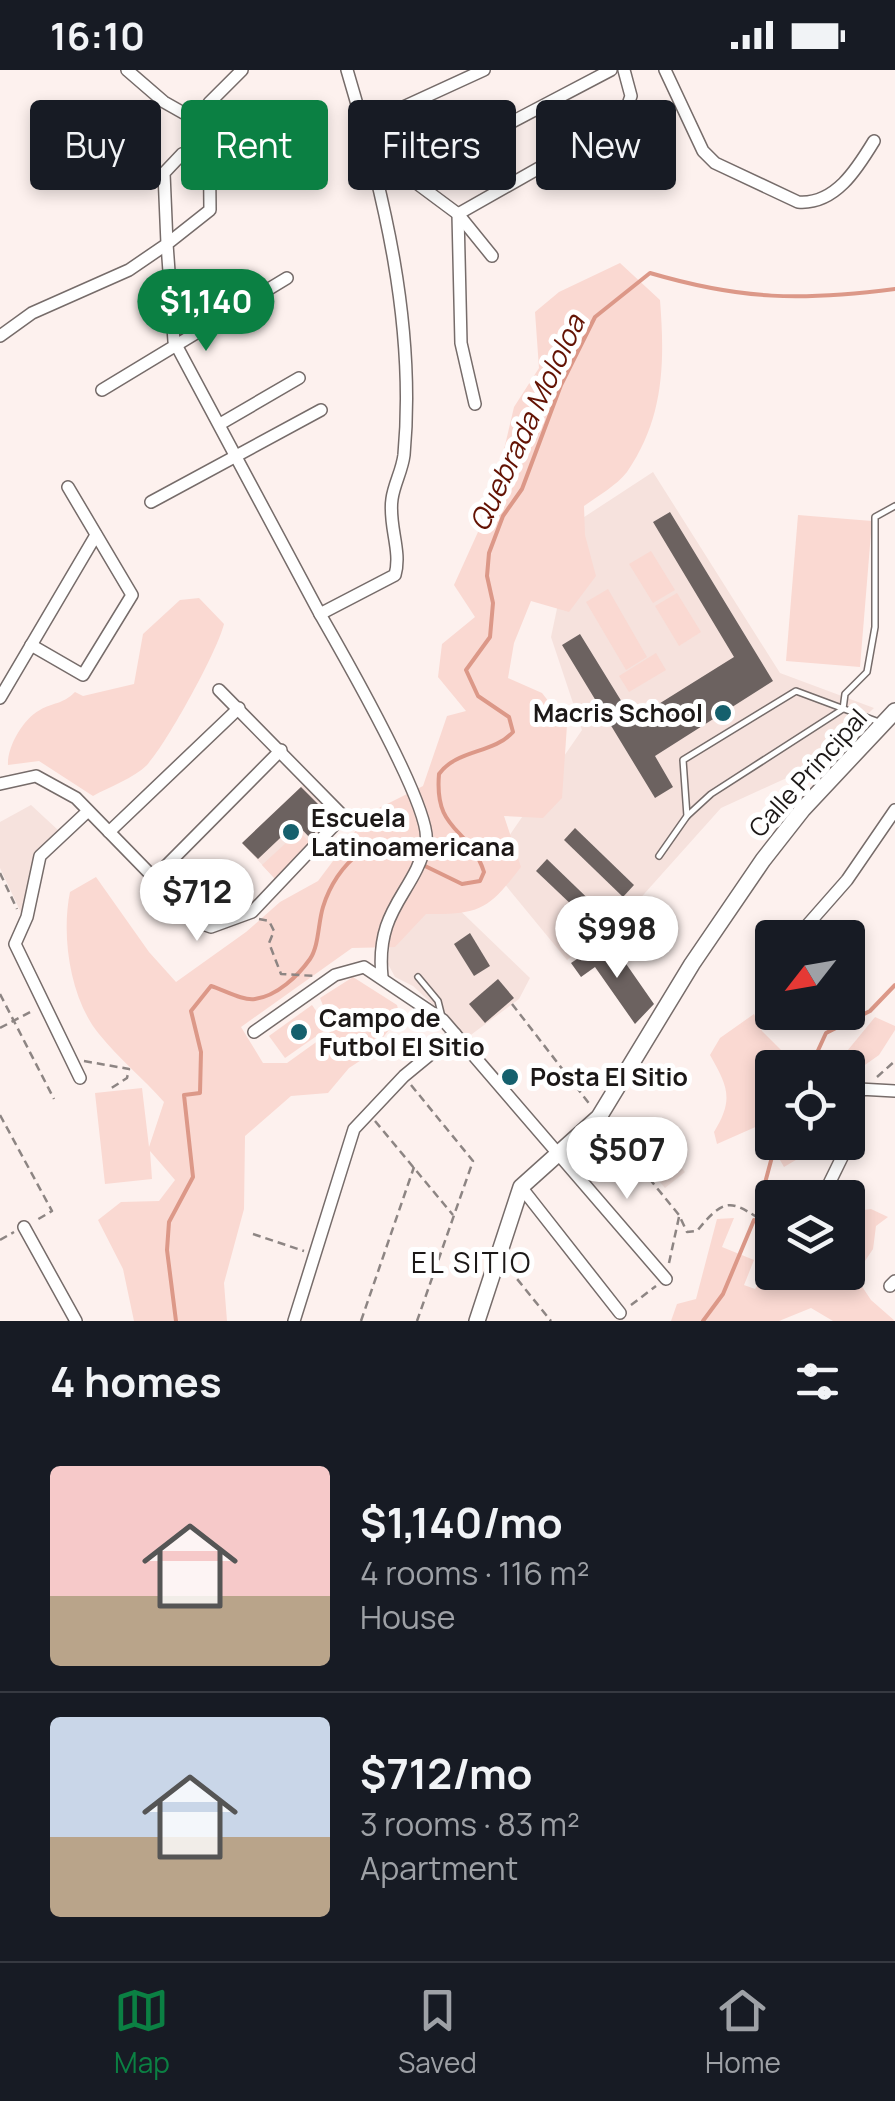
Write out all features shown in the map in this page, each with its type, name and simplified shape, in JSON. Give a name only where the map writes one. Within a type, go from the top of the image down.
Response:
[{"type":"street","points":[[127,70],[181,112]]},
{"type":"street","points":[[211,100],[242,70]]},
{"type":"street","points":[[347,70],[356,100]]},
{"type":"street","points":[[419,100],[484,70]]},
{"type":"street","points":[[516,120],[610,70]]},
{"type":"street","points":[[458,214],[622,121],[631,96],[624,70]]},
{"type":"street","points":[[665,70],[693,134],[715,163],[798,202],[820,200],[839,188],[874,142]]},
{"type":"street","points":[[181,155],[164,173],[177,348],[396,752],[426,834],[420,856],[389,913],[382,977]]},
{"type":"street","points":[[0,336],[32,312],[130,270],[210,210],[210,190]]},
{"type":"street","points":[[320,614],[395,576],[398,564],[392,500],[403,462],[404,344],[379,190]]},
{"type":"street","points":[[427,190],[458,214],[492,256]]},
{"type":"street","points":[[458,214],[461,343],[475,404]]},
{"type":"street","points":[[102,390],[177,348],[286,278]]},
{"type":"street","points":[[220,424],[299,378]]},
{"type":"street","points":[[151,502],[320,410]]},
{"type":"street","points":[[31,645],[83,675],[132,595],[68,486]]},
{"type":"street","points":[[0,698],[96,535]]},
{"type":"street","points":[[1,780],[36,776],[55,784],[88,810],[197,922],[211,928],[252,912],[343,820],[281,750],[219,690]]},
{"type":"street","points":[[109,832],[239,708]]},
{"type":"street","name":"Calle Principal","points":[[478,1321],[522,1187],[599,1118],[692,964],[763,860],[803,809],[891,718]]},
{"type":"street","points":[[154,878],[281,750]]},
{"type":"street","points":[[80,1078],[16,953],[40,856],[88,810]]},
{"type":"street","points":[[812,920],[895,810]]},
{"type":"street","points":[[254,1032],[334,976],[364,967],[382,977],[443,1020],[666,1279]]},
{"type":"street","points":[[294,1321],[354,1130],[404,1076],[455,1034]]},
{"type":"street","points":[[865,1090],[895,1091]]},
{"type":"street","points":[[522,1187],[620,1313]]},
{"type":"street","points":[[24,1227],[76,1321]]},
{"type":"lane","points":[[844,710],[845,694],[867,672],[875,627],[876,517],[895,506]]},
{"type":"lane","points":[[687,816],[684,760],[796,691],[844,710],[891,718]]},
{"type":"lane","points":[[660,856],[687,816],[711,794],[844,710]]},
{"type":"lane","points":[[418,977],[438,1001],[443,1020]]},
{"type":"path","points":[[0,874],[24,924]]},
{"type":"path","points":[[244,915],[269,920],[274,931],[269,943],[281,974],[316,976]]},
{"type":"path","points":[[0,994],[54,1099]]},
{"type":"path","points":[[0,1028],[42,1006]]},
{"type":"path","points":[[68,1056],[128,1068],[127,1078],[110,1089]]},
{"type":"path","points":[[865,1085],[895,1061]]},
{"type":"path","points":[[404,1076],[473,1162],[417,1321]]},
{"type":"path","points":[[368,1113],[454,1216]]},
{"type":"path","points":[[0,1115],[52,1211],[0,1240]]},
{"type":"path","points":[[361,1321],[414,1168]]},
{"type":"path","points":[[620,1313],[666,1279],[679,1216],[687,1232],[697,1232],[719,1205],[735,1205],[755,1216]]},
{"type":"path","points":[[253,1234],[315,1254]]},
{"type":"path","points":[[499,1256],[551,1321]]},
{"type":"shaded area","points":[[620,263],[660,300],[662,368],[655,410],[627,472],[584,506],[585,535],[596,576],[569,612],[531,601],[514,643],[508,678],[542,693],[567,725],[562,798],[543,818],[504,816],[521,867],[491,901],[471,911],[426,914],[395,947],[352,948],[241,1027],[263,1063],[287,1063],[333,1030],[320,998],[353,977],[397,1005],[400,1016],[369,1055],[349,1068],[328,1093],[291,1096],[245,1136],[244,1209],[224,1283],[227,1321],[134,1321],[123,1269],[98,1220],[121,1202],[159,1201],[175,1180],[150,1151],[152,1179],[105,1184],[95,1093],[142,1088],[149,1147],[164,1102],[106,1043],[81,1003],[68,947],[70,892],[96,877],[149,952],[176,982],[246,932],[280,902],[318,881],[369,813],[423,786],[447,716],[466,711],[438,677],[442,644],[475,617],[454,585],[492,501],[514,407],[539,368],[535,312],[559,292]]},
{"type":"shaded area","name":"Macris School","points":[[653,472],[780,673],[874,708],[815,765],[721,808],[619,922],[567,960],[489,865],[582,730],[551,637],[575,523]]},
{"type":"shaded area","points":[[798,515],[872,521],[860,667],[786,661]]},
{"type":"shaded area","points":[[651,551],[675,590],[653,603],[629,564]]},
{"type":"shaded area","points":[[608,589],[647,657],[626,670],[586,602]]},
{"type":"shaded area","points":[[677,593],[701,632],[679,646],[655,606]]},
{"type":"shaded area","points":[[199,598],[224,624],[190,697],[147,765],[93,796],[39,761],[8,765],[17,734],[40,710],[75,692],[83,696],[134,684],[143,634],[180,600]]},
{"type":"shaded area","points":[[656,653],[666,670],[629,692],[619,676]]},
{"type":"shaded area","name":"Escuela Latinoamericana","points":[[304,784],[340,821],[277,881],[242,843]]},
{"type":"shaded area","points":[[31,805],[59,831],[33,863],[24,919],[0,868],[0,822]]},
{"type":"shaded area","points":[[299,831],[313,847],[277,881],[262,865]]},
{"type":"shaded area","points":[[421,873],[530,978],[519,999],[468,1037],[413,986],[395,977],[388,964],[391,930]]},
{"type":"shaded area","name":"Campo de Futbol El Sitio","points":[[312,1005],[328,1028],[285,1058],[269,1036]]},
{"type":"shaded area","points":[[754,1014],[755,1030],[762,1030],[781,1050],[755,1050],[755,1127],[717,1144],[714,1132],[724,1111],[726,1093],[710,1055],[720,1038]]},
{"type":"shaded area","points":[[875,1017],[895,1026],[879,1055],[865,1065],[865,1050],[848,1050]]},
{"type":"shaded area","points":[[667,1151],[685,1172],[665,1188],[647,1167]]},
{"type":"shaded area","points":[[865,1210],[888,1217],[876,1226],[873,1249],[865,1261]]},
{"type":"shaded area","points":[[734,1218],[722,1247],[754,1260],[744,1285],[755,1290],[864,1290],[895,1321],[833,1321],[811,1308],[779,1321],[671,1321],[677,1304],[696,1299],[717,1219]]},
{"type":"building","points":[[670,512],[773,681],[655,756],[673,787],[655,798],[562,645],[580,634],[633,720],[734,657],[653,522]]},
{"type":"building","points":[[301,787],[330,816],[310,838],[296,823],[258,859],[242,843]]},
{"type":"building","points":[[575,828],[634,885],[623,897],[564,840]]},
{"type":"building","points":[[547,859],[606,916],[595,927],[536,871]]},
{"type":"building","points":[[470,933],[490,966],[474,976],[454,944]]},
{"type":"building","points":[[601,943],[615,963],[622,958],[654,1004],[635,1024],[595,967],[581,977],[571,963]]},
{"type":"building","points":[[498,979],[514,998],[485,1023],[469,1004]]},
{"type":"waterway","name":"Quebrada Mololoa","points":[[423,865],[462,884],[480,881],[484,872],[478,857],[447,819],[439,793],[439,774],[455,760],[496,744],[513,732],[509,717],[478,696],[466,670],[490,637],[493,603],[487,576],[489,553],[503,516],[522,489],[561,385],[595,317],[650,273],[714,289],[772,296],[895,289]]},
{"type":"waterway","name":"Quebrada Mololoa","points":[[176,1321],[167,1250],[169,1222],[193,1177],[184,1095],[200,1093],[201,1052],[191,1011],[211,986],[255,999],[279,990],[293,978],[313,954],[329,891],[359,854],[386,845],[401,848],[416,858]]},
{"type":"waterway","points":[[818,1050],[826,1033],[870,1011],[895,985]]},
{"type":"waterway","points":[[766,1180],[771,1160]]},
{"type":"waterway","points":[[703,1321],[723,1294],[754,1220]]},
{"type":"place","name":"Macris School","points":[[723,713]]},
{"type":"place","name":"Escuela Latinoamericana","points":[[291,832]]},
{"type":"place","name":"Campo de Futbol El Sitio","points":[[299,1032]]},
{"type":"place","name":"Posta El Sitio","points":[[510,1077]]},
{"type":"district","name":"EL SITIO","points":[[472,1263]]}]
